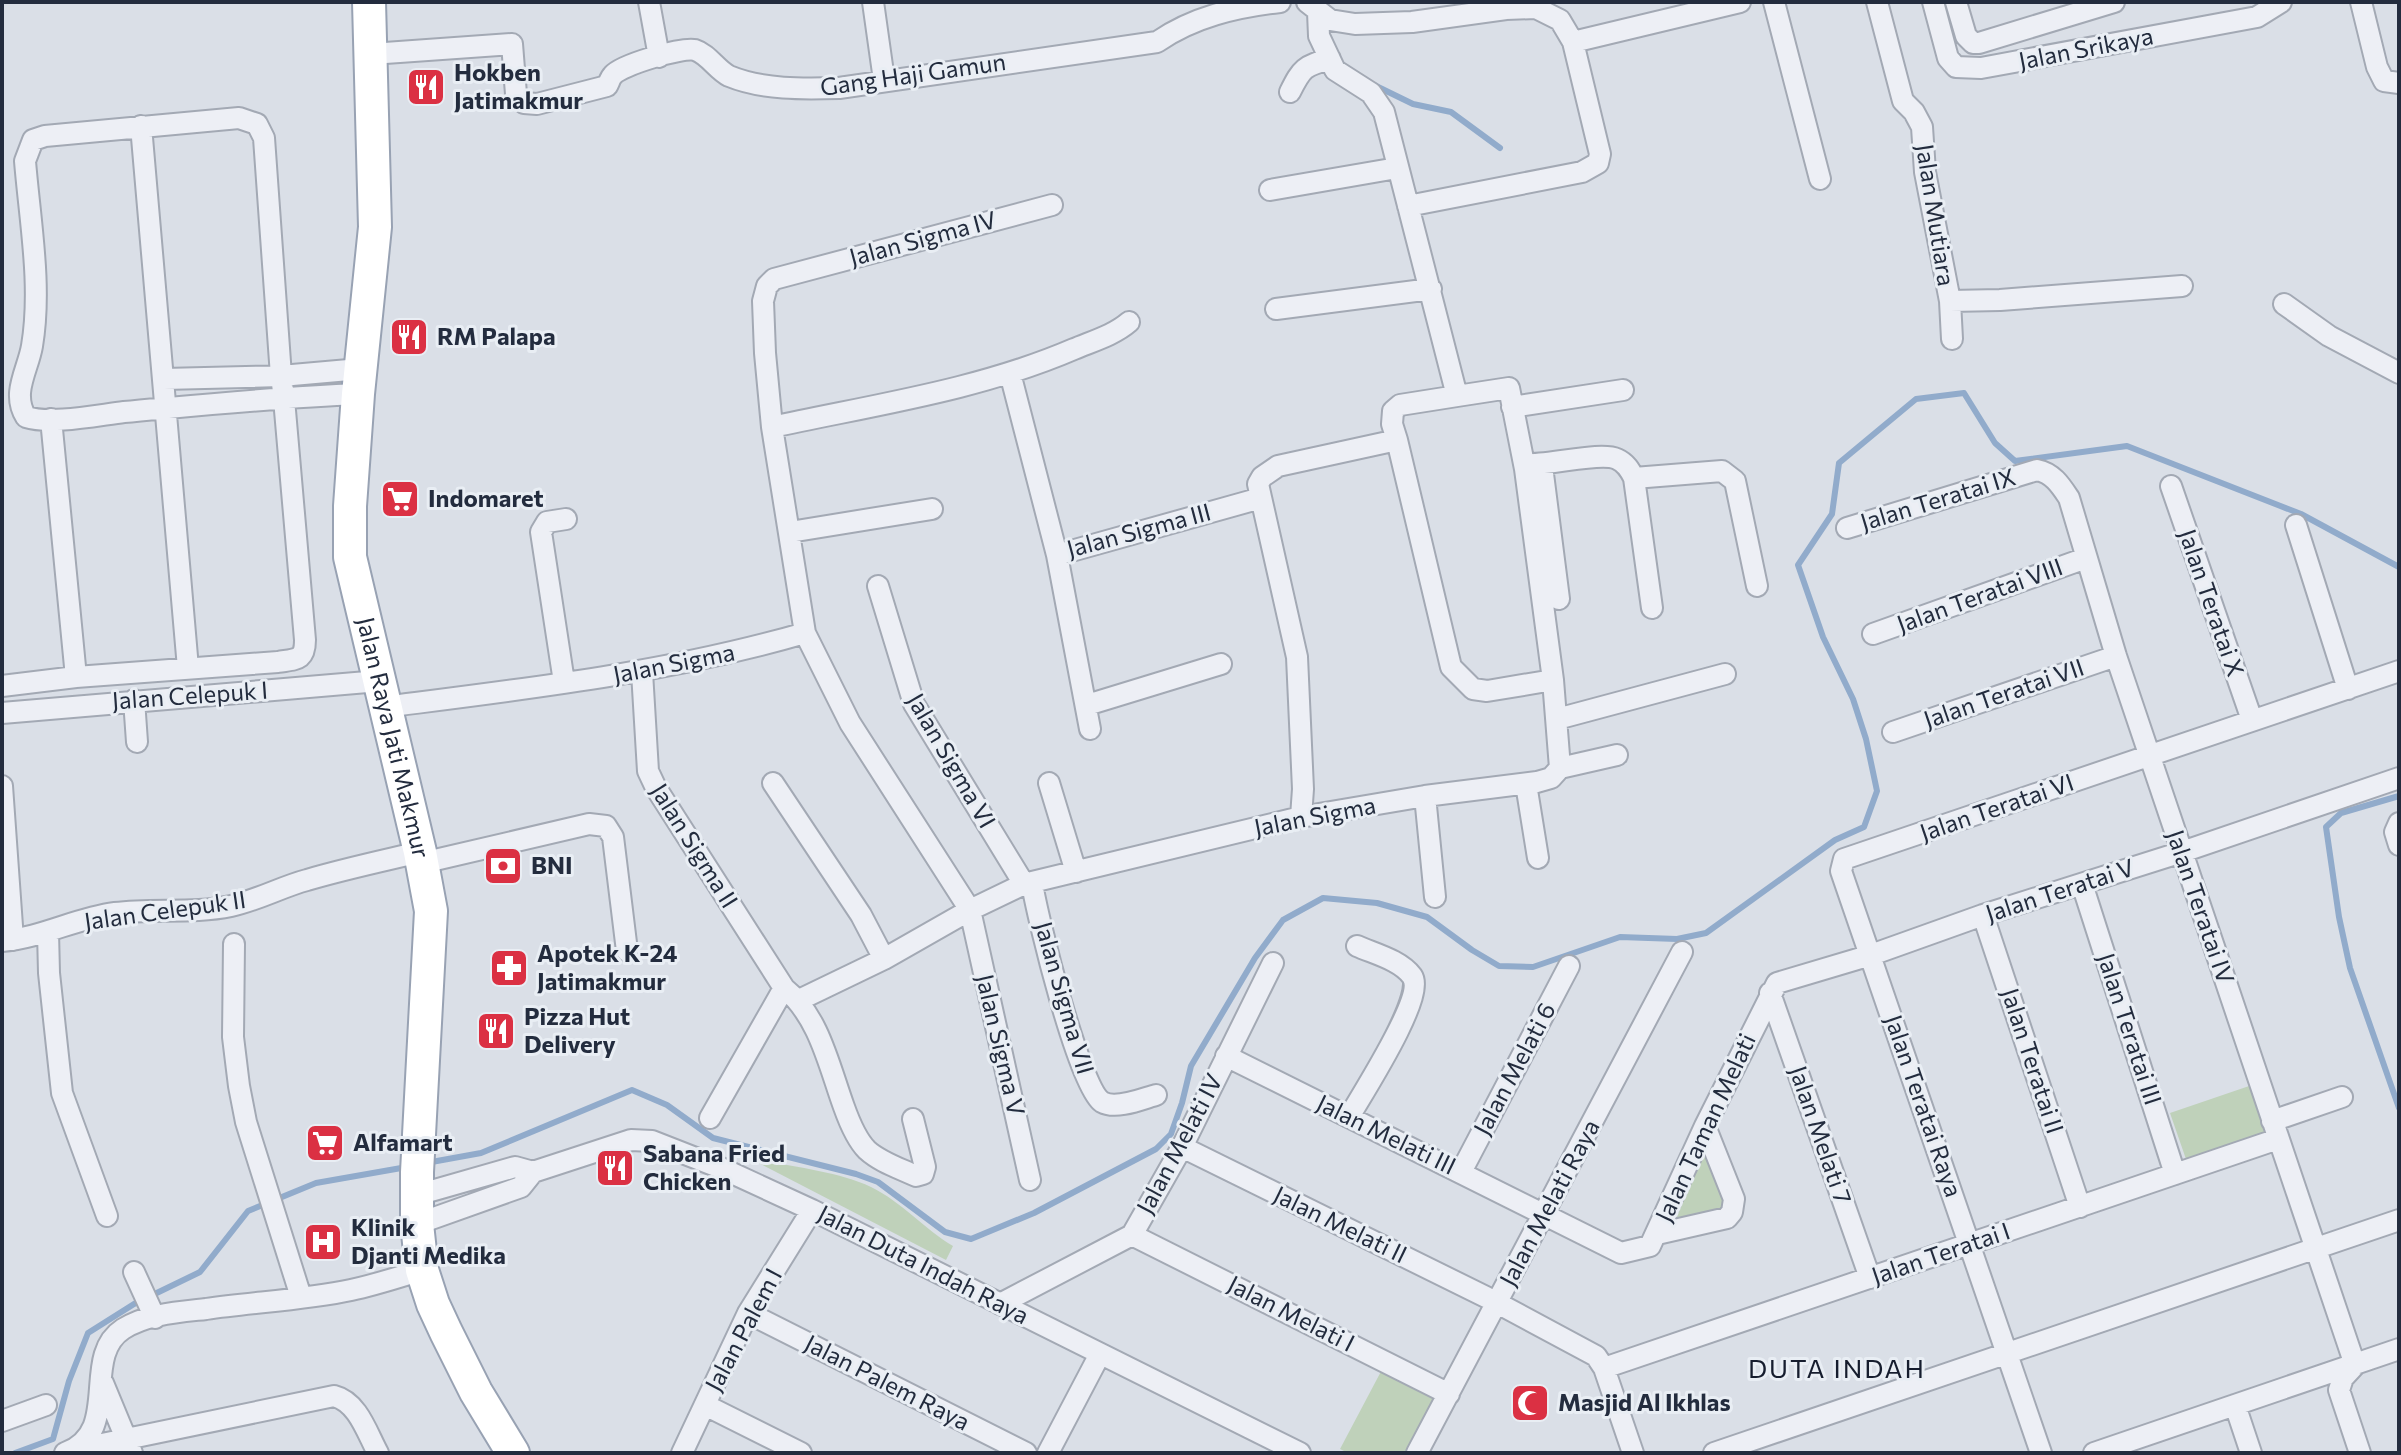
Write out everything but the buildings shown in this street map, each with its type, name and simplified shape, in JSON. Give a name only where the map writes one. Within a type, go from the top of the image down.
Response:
[{"type":"main road","name":"Jalan Raya Jati Makmur","points":[[369,2],[375,227],[359,382],[350,506],[350,557],[431,911],[418,1139],[417,1197],[422,1270],[446,1332],[476,1392],[513,1453]]},
{"type":"street","points":[[649,2],[659,57]]},
{"type":"street","points":[[873,2],[884,80]]},
{"type":"street","name":"Gang Haji Gamun","points":[[371,54],[512,44],[516,94],[524,103],[537,104],[607,86],[613,74],[627,66],[683,50],[696,50],[727,75],[753,83],[802,89],[839,88],[1157,42],[1180,26],[1212,15],[1280,2]]},
{"type":"street","points":[[1573,42],[1740,2]]},
{"type":"street","points":[[1774,2],[1820,179]]},
{"type":"street","name":"Jalan Mutiara","points":[[1877,2],[1903,101],[1922,127],[1925,172],[1950,301],[2182,286]]},
{"type":"street","name":"Jalan Srikaya","points":[[1933,2],[1948,58],[1956,67],[1981,68],[2257,17],[2281,2]]},
{"type":"street","points":[[1956,2],[1966,36],[1973,43],[1979,43],[2114,2]]},
{"type":"street","points":[[2361,2],[2377,67],[2384,81],[2399,83]]},
{"type":"street","points":[[1309,5],[1330,20],[1355,24],[1412,22],[1536,8],[1560,20],[1573,42],[1600,154],[1598,163],[1582,172],[1408,206]]},
{"type":"street","points":[[1309,5],[1335,70],[1371,93],[1384,112],[1457,396]]},
{"type":"street","points":[[1290,92],[1300,71],[1307,65],[1330,59]]},
{"type":"street","points":[[2,686],[76,677],[278,662],[300,658],[305,651],[284,399],[281,376],[264,138],[257,124],[239,118],[45,136],[33,140],[25,161],[37,304],[32,350],[11,397],[26,417],[51,419],[284,399],[359,382]]},
{"type":"street","points":[[141,126],[188,668]]},
{"type":"street","points":[[1270,190],[1397,168]]},
{"type":"street","name":"Jalan Sigma IV","points":[[772,427],[763,301],[767,286],[774,279],[1052,205]]},
{"type":"street","points":[[1276,309],[1431,289]]},
{"type":"street","points":[[1950,301],[1952,339]]},
{"type":"street","points":[[2284,304],[2329,336],[2399,373]]},
{"type":"street","points":[[970,910],[850,723],[805,633],[772,427],[1010,373],[1121,329],[1129,322]]},
{"type":"street","name":"Jalan Sigma III","points":[[1010,373],[1057,555],[1261,498]]},
{"type":"street","points":[[164,379],[281,376],[359,382]]},
{"type":"street","points":[[1553,680],[1487,691],[1473,689],[1451,667],[1392,424],[1393,411],[1400,405],[1509,388],[1512,407],[1534,468],[1559,599]]},
{"type":"street","points":[[1512,407],[1623,390]]},
{"type":"street","points":[[51,419],[76,677]]},
{"type":"street","points":[[1301,817],[1303,789],[1297,657],[1258,484],[1262,477],[1278,466],[1397,440]]},
{"type":"street","points":[[1534,468],[1603,456],[1626,464],[1634,478],[1652,608]]},
{"type":"street","points":[[1534,468],[1560,768]]},
{"type":"street","points":[[1634,478],[1722,471],[1731,476],[1735,481],[1757,586]]},
{"type":"street","name":"Jalan Teratai IX","points":[[1847,528],[2028,471]]},
{"type":"street","name":"Jalan Teratai IV","points":[[2028,471],[2046,472],[2059,482],[2069,498],[2116,656],[2355,1365]]},
{"type":"street","name":"Jalan Teratai X","points":[[2171,486],[2252,720]]},
{"type":"street","points":[[790,532],[932,509]]},
{"type":"street","points":[[564,682],[541,532],[547,522],[566,519]]},
{"type":"street","points":[[2296,525],[2348,689]]},
{"type":"street","points":[[1057,555],[1090,729]]},
{"type":"street","name":"Jalan Teratai VIII","points":[[1873,634],[2086,558]]},
{"type":"street","name":"Jalan Sigma VI","points":[[878,586],[914,704],[1028,883]]},
{"type":"street","name":"Jalan Sigma","points":[[381,694],[564,682],[642,672],[736,653],[805,633]]},
{"type":"street","name":"Jalan Teratai VII","points":[[1893,732],[2116,656]]},
{"type":"street","points":[[1087,705],[1221,664]]},
{"type":"street","name":"Jalan Teratai VI","points":[[1844,859],[2399,671]]},
{"type":"street","name":"Jalan Sigma II","points":[[642,672],[648,771],[656,788],[791,994],[811,1017],[850,1124],[864,1148],[876,1158],[916,1176],[923,1174],[925,1167],[913,1119]]},
{"type":"street","points":[[1557,719],[1725,674]]},
{"type":"street","name":"Jalan Celepuk I","points":[[2,713],[134,700],[381,694]]},
{"type":"street","points":[[134,700],[137,742]]},
{"type":"street","name":"Jalan Sigma","points":[[791,994],[884,959],[970,910],[1028,883],[1301,817],[1425,796],[1526,784],[1551,778],[1560,768],[1617,755]]},
{"type":"street","name":"Jalan Teratai V","points":[[1770,993],[1777,983],[1871,955],[2399,778]]},
{"type":"street","points":[[773,783],[861,915],[884,959]]},
{"type":"street","points":[[1049,783],[1076,872]]},
{"type":"street","points":[[1526,784],[1538,858]]},
{"type":"street","points":[[2,786],[7,940]]},
{"type":"street","points":[[1425,796],[1435,897]]},
{"type":"street","name":"Jalan Celepuk II","points":[[7,940],[116,913],[229,907],[304,881],[589,824],[606,826],[613,837],[627,951]]},
{"type":"street","name":"Jalan Teratai Raya","points":[[1844,859],[1841,871],[2041,1453]]},
{"type":"street","name":"Jalan Sigma VII","points":[[1028,883],[1083,1073],[1094,1094],[1103,1103],[1112,1104],[1156,1095]]},
{"type":"street","name":"Jalan Teratai III","points":[[2082,884],[2175,1174]]},
{"type":"street","name":"Jalan Sigma V","points":[[970,910],[1030,1180]]},
{"type":"street","name":"Jalan Teratai II","points":[[1983,915],[2080,1207]]},
{"type":"street","points":[[48,932],[49,973],[62,1093],[107,1216]]},
{"type":"street","points":[[234,944],[233,1037],[239,1086],[301,1297]]},
{"type":"street","points":[[1349,1117],[1410,1009],[1415,984],[1412,976],[1399,964],[1357,946]]},
{"type":"street","name":"Jalan Melati Raya","points":[[1417,1453],[1449,1394],[1504,1307],[1545,1214],[1682,952]]},
{"type":"street","name":"Jalan Melati IV","points":[[1000,1304],[1132,1235],[1182,1147],[1273,963]]},
{"type":"street","name":"Jalan Melati 6","points":[[1461,1172],[1569,966]]},
{"type":"street","name":"Jalan Taman Melati","points":[[1545,1214],[1621,1253],[1650,1246],[1770,993]]},
{"type":"street","name":"Jalan Melati 7","points":[[1770,993],[1870,1278]]},
{"type":"street","points":[[714,1110],[791,994]]},
{"type":"street","name":"Jalan Melati III","points":[[1226,1056],[1545,1214]]},
{"type":"street","name":"Jalan Teratai I","points":[[1604,1368],[2175,1174],[2342,1097]]},
{"type":"street","points":[[1657,1234],[1727,1218],[1732,1212],[1734,1199],[1705,1126]]},
{"type":"street","name":"Jalan Duta Indah Raya","points":[[417,1197],[521,1187],[533,1172],[631,1140],[652,1141],[721,1168],[812,1210],[1300,1453]]},
{"type":"street","name":"Jalan Melati II","points":[[1182,1147],[1504,1307],[1596,1356],[1604,1368]]},
{"type":"street","name":"Jalan Duta Indah Raya","points":[[417,1197],[515,1167],[533,1172]]},
{"type":"street","name":"Jalan Palem I","points":[[682,1453],[748,1313],[812,1210]]},
{"type":"street","points":[[1714,1453],[2399,1220]]},
{"type":"street","name":"Jalan Melati I","points":[[1132,1235],[1449,1394]]},
{"type":"street","points":[[72,1451],[97,1421],[105,1352],[114,1335],[130,1325],[154,1314],[351,1290],[422,1270]]},
{"type":"street","points":[[136,1278],[154,1314]]},
{"type":"street","name":"Jalan Palem Raya","points":[[748,1313],[1026,1453]]},
{"type":"street","points":[[2094,1453],[2147,1444],[2235,1405],[2399,1349]]},
{"type":"street","points":[[1048,1453],[1100,1354]]},
{"type":"street","points":[[2355,1365],[2343,1378],[2339,1390],[2360,1453]]},
{"type":"street","points":[[1604,1368],[1633,1453]]},
{"type":"street","points":[[101,1379],[129,1446]]},
{"type":"street","points":[[72,1451],[129,1446],[334,1396],[351,1405],[378,1453]]},
{"type":"street","points":[[2,1421],[46,1405]]},
{"type":"street","points":[[705,1405],[801,1453]]},
{"type":"street","points":[[2235,1405],[2251,1453]]},
{"type":"green space","points":[[2255,1084],[2271,1133],[2187,1162],[2170,1113]]},
{"type":"green space","points":[[1705,1140],[1729,1208],[1664,1230]]},
{"type":"green space","points":[[749,1158],[858,1181],[893,1200],[953,1246],[946,1260]]},
{"type":"green space","points":[[1386,1362],[1439,1390],[1406,1453],[1348,1453],[1340,1449]]},
{"type":"waterway","points":[[1374,85],[1413,104],[1451,112],[1500,148]]},
{"type":"waterway","points":[[426,1163],[481,1153],[632,1090],[667,1105],[713,1138],[878,1182],[945,1232],[971,1239],[1034,1213],[1156,1149],[1171,1134],[1191,1066],[1255,958],[1283,920],[1323,898],[1377,903],[1427,917],[1499,966],[1533,967],[1620,937],[1677,939],[1706,933],[1835,840],[1864,827],[1877,791],[1866,739],[1853,699],[1823,637],[1798,565],[1832,514],[1839,463],[1916,399],[1964,393],[1995,443],[2015,461],[2127,446],[2301,514],[2399,567]]},
{"type":"waterway","points":[[2399,796],[2341,813],[2326,827],[2350,968],[2399,1108]]},
{"type":"waterway","points":[[15,1453],[53,1439],[69,1381],[88,1333],[134,1304],[200,1272],[248,1211],[316,1183],[407,1167]]},
{"type":"place","name":"Hokben Jatimakmur","points":[[426,87]]},
{"type":"place","name":"RM Palapa","points":[[409,337]]},
{"type":"place","name":"Indomaret","points":[[400,499]]},
{"type":"place","name":"BNI","points":[[503,866]]},
{"type":"place","name":"Apotek K-24 Jatimakmur","points":[[509,968]]},
{"type":"place","name":"Pizza Hut Delivery","points":[[496,1031]]},
{"type":"place","name":"Alfamart","points":[[325,1143]]},
{"type":"place","name":"Sabana Fried Chicken","points":[[615,1168]]},
{"type":"place","name":"Klinik Djanti Medika","points":[[323,1242]]},
{"type":"place","name":"Masjid Al Ikhlas","points":[[1530,1403]]},
{"type":"district","name":"DUTA INDAH","points":[[1837,1369]]}]
